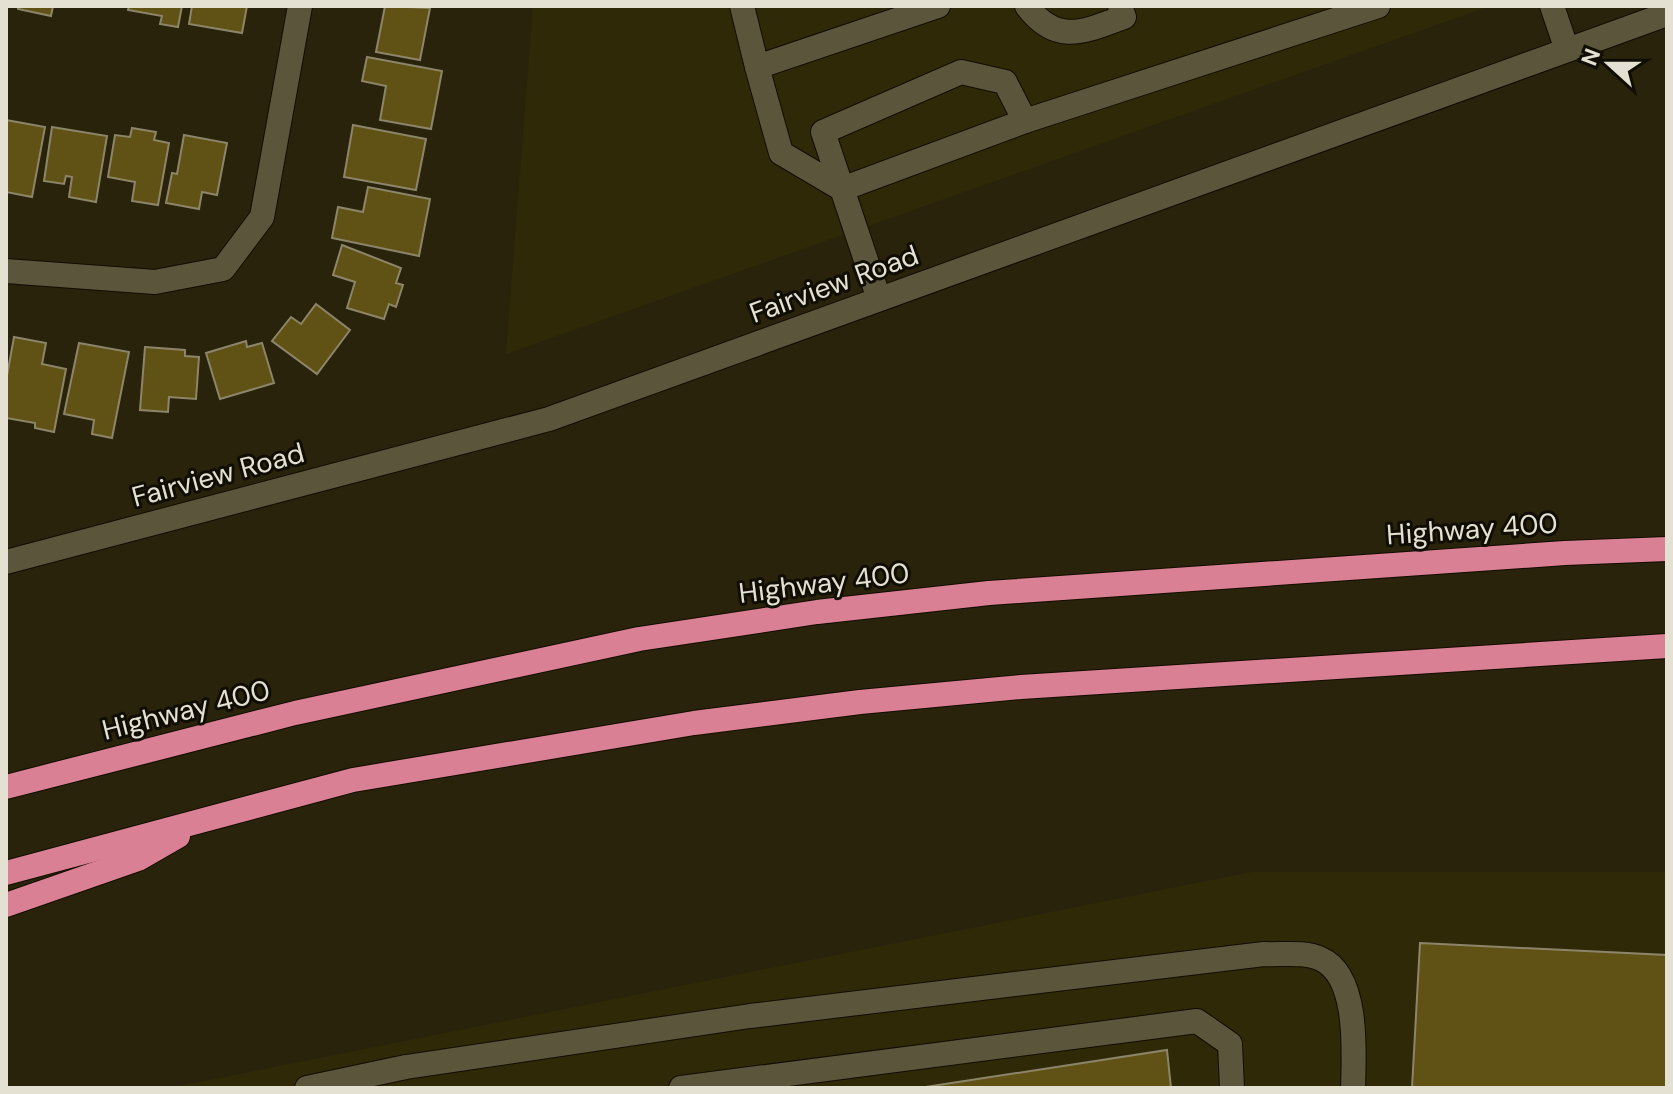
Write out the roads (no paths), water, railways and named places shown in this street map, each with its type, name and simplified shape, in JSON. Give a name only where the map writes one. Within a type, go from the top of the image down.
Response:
[{"type":"highway","points":[[1565,553],[1667,531]]},
{"type":"highway","name":"Highway 400","points":[[6,787],[342,703],[639,639],[817,612],[989,593],[1565,553],[1667,549]]},
{"type":"highway","points":[[6,873],[353,780],[694,723],[860,702],[1021,687],[1667,646]]},
{"type":"highway","points":[[6,905],[138,859],[210,818]]},
{"type":"street","points":[[6,271],[155,282],[223,269],[262,217],[300,6]]},
{"type":"street","points":[[742,6],[781,153],[842,189]]},
{"type":"street","points":[[757,67],[938,6]]},
{"type":"street","points":[[1027,6],[1040,24],[1078,34],[1124,17],[1120,6]]},
{"type":"street","points":[[842,189],[1025,121],[1378,6]]},
{"type":"street","points":[[1552,6],[1567,50]]},
{"type":"street","name":"Fairview Road","points":[[6,562],[549,419],[1667,14]]},
{"type":"street","points":[[879,299],[823,132],[961,72],[1005,82],[1025,121]]},
{"type":"street","points":[[307,1088],[406,1067],[750,1016],[1264,954],[1305,955],[1321,959],[1336,970],[1354,1017],[1353,1088]]},
{"type":"street","points":[[681,1088],[1197,1021],[1230,1044],[1232,1088]]}]
